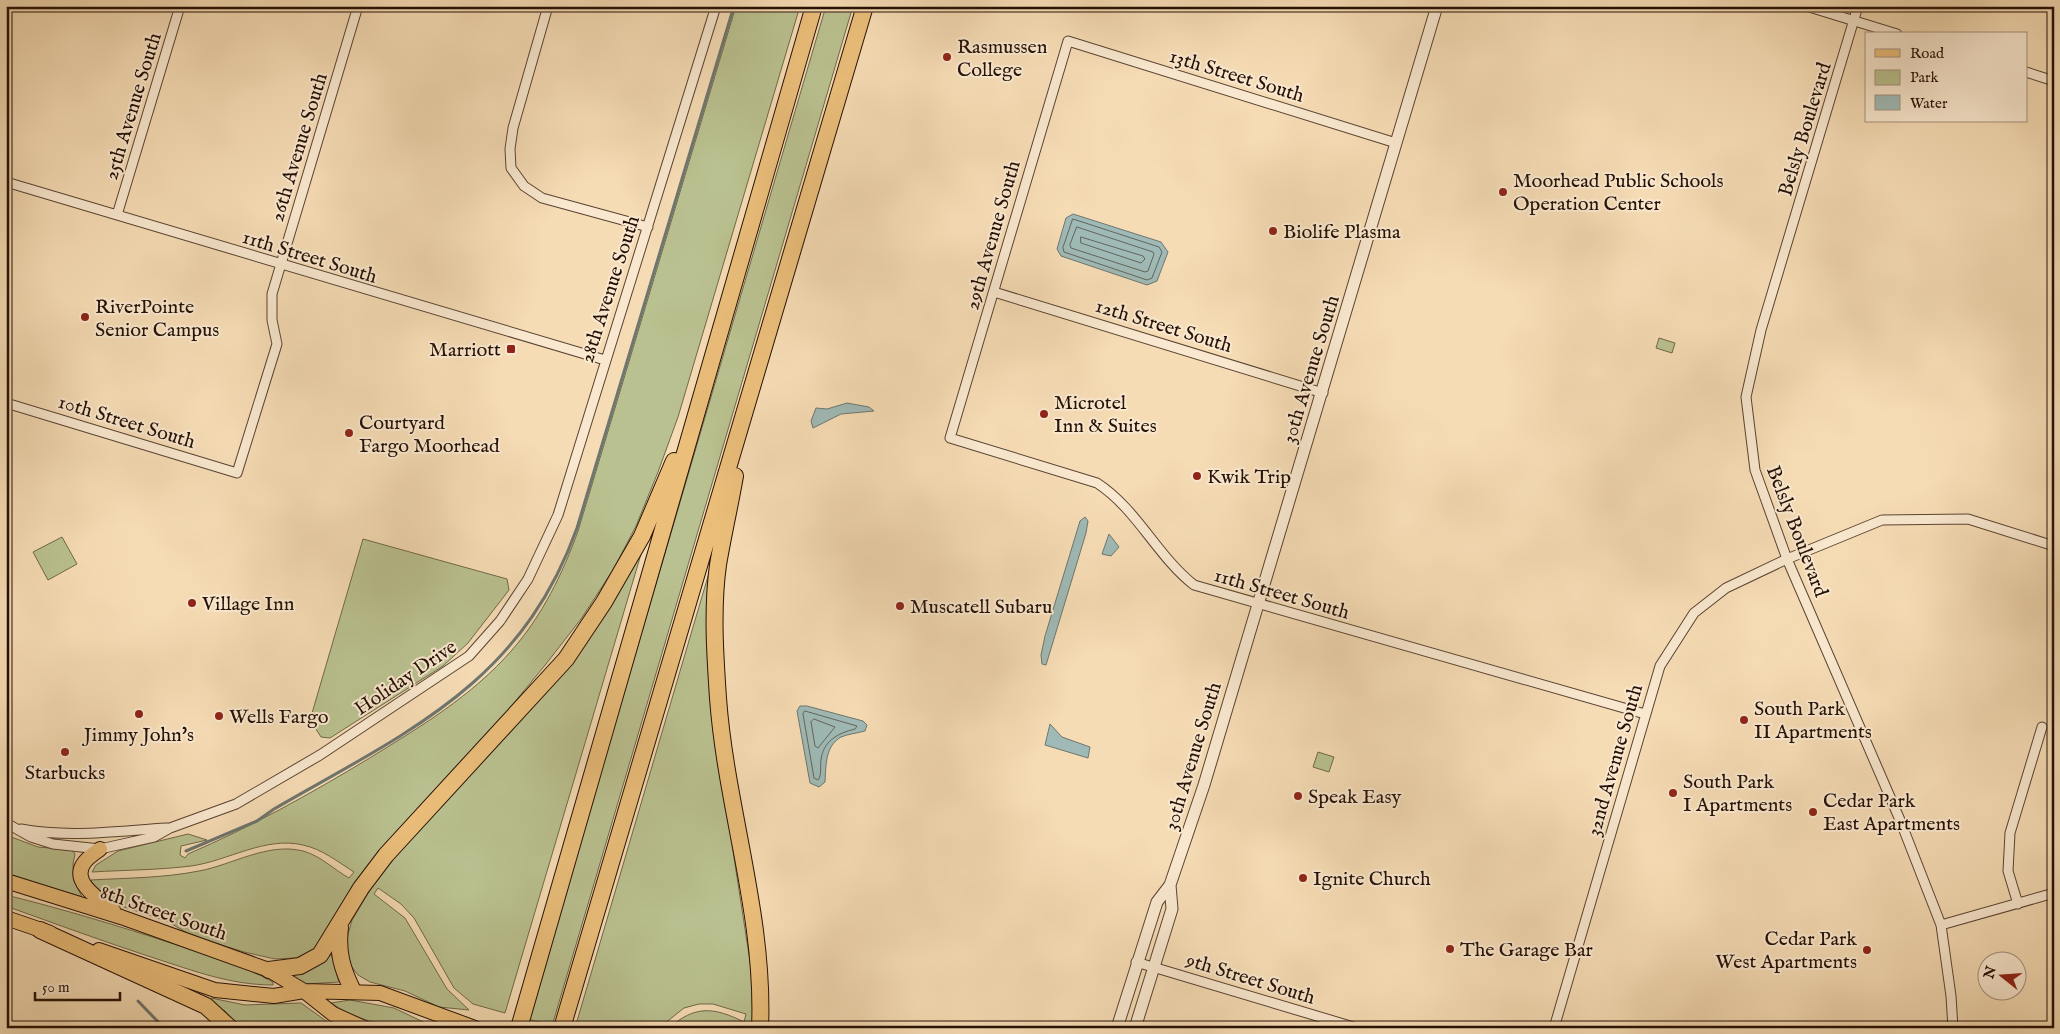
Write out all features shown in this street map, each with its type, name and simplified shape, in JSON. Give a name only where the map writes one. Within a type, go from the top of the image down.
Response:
[{"type":"highway","points":[[519,1028],[814,6]]},
{"type":"highway","points":[[562,1028],[865,6]]},
{"type":"highway","points":[[759,361],[718,566],[715,620],[718,699],[756,938],[762,991],[760,1028]]},
{"type":"highway","points":[[269,970],[300,966],[320,955],[340,925],[360,888],[386,855],[566,659],[604,602],[642,536],[673,463],[692,429]]},
{"type":"highway","points":[[340,925],[338,948],[341,968],[353,991]]},
{"type":"highway","points":[[40,930],[206,1006],[230,1028]]},
{"type":"main road","points":[[100,849],[83,864],[81,875],[89,892],[121,916]]},
{"type":"main road","name":"8th Street South","points":[[6,881],[121,916],[269,970],[304,991],[333,1014],[364,1028]]},
{"type":"main road","points":[[6,918],[215,990],[274,996],[304,991],[380,993],[475,1028]]},
{"type":"street","name":"25th Avenue South","points":[[116,215],[180,6]]},
{"type":"street","name":"26th Avenue South","points":[[237,472],[277,344],[272,320],[272,294],[358,6]]},
{"type":"street","points":[[548,6],[513,128],[510,149],[511,168],[524,186],[542,198],[648,227]]},
{"type":"street","name":"28th Avenue South","points":[[528,579],[558,515],[716,6]]},
{"type":"street","name":"30th Avenue South","points":[[1117,1028],[1136,962],[1157,902],[1170,885],[1204,785],[1323,393],[1437,6]]},
{"type":"street","points":[[1806,6],[1890,32]]},
{"type":"street","name":"Belsly Boulevard","points":[[1858,6],[1761,330],[1746,397],[1755,470],[1786,560],[1900,820],[1941,924],[1951,996],[1953,1028]]},
{"type":"street","name":"13th Street South","points":[[1068,41],[1396,143]]},
{"type":"street","name":"29th Avenue South","points":[[950,438],[1068,41]]},
{"type":"street","points":[[2028,73],[2054,80]]},
{"type":"street","name":"11th Street South","points":[[6,182],[280,266],[605,360]]},
{"type":"street","name":"12th Street South","points":[[994,292],[1323,393]]},
{"type":"street","name":"10th Street South","points":[[6,403],[237,472]]},
{"type":"street","name":"11th Street South","points":[[950,438],[1097,483],[1116,495],[1178,572],[1194,585],[1645,714]]},
{"type":"street","points":[[1786,560],[1882,520],[1968,520],[2054,546]]},
{"type":"street","name":"32nd Avenue South","points":[[1554,1028],[1660,666],[1694,613],[1726,588],[1786,560]]},
{"type":"street","name":"Holiday Drive","points":[[10,825],[31,837],[53,844],[100,849],[154,837],[170,828],[236,804],[320,755],[469,656],[500,621],[528,579]]},
{"type":"street","points":[[2018,904],[2008,870],[2010,833],[2042,727]]},
{"type":"street","name":"Holiday Drive","points":[[10,825],[59,834],[85,835],[170,828]]},
{"type":"street","name":"30th Avenue South","points":[[1135,1028],[1172,909],[1170,885]]},
{"type":"street","points":[[1941,924],[2054,893]]},
{"type":"street","name":"9th Street South","points":[[1136,962],[1357,1028]]},
{"type":"green space","points":[[736,6],[800,6],[678,417],[636,526],[613,570],[581,619],[504,715],[381,848],[352,886],[328,934],[315,949],[296,958],[275,959],[244,952],[192,936],[167,921],[115,904],[92,886],[91,880],[172,875],[199,871],[250,855],[277,849],[290,849],[309,853],[349,878],[354,872],[330,856],[310,847],[289,843],[261,846],[191,866],[92,872],[96,865],[118,851],[188,834],[207,840],[181,846],[180,855],[185,858],[188,854],[235,833],[302,797],[407,735],[463,696],[496,667],[533,623],[551,594],[566,563],[578,531]]},
{"type":"green space","points":[[826,6],[853,6],[552,1026],[528,1019]]},
{"type":"green space","points":[[1659,338],[1675,343],[1672,353],[1656,348]]},
{"type":"green space","points":[[62,537],[77,564],[48,580],[33,552]]},
{"type":"green space","points":[[363,539],[507,579],[509,590],[468,643],[443,666],[330,738],[321,737],[310,720]]},
{"type":"green space","points":[[644,544],[505,1013],[473,1004],[454,988],[414,918],[401,904],[378,888],[374,894],[405,918],[447,989],[469,1010],[439,1007],[405,991],[370,982],[358,975],[351,966],[347,954],[347,938],[352,920],[381,872],[538,699]]},
{"type":"green space","points":[[711,566],[719,760],[755,994],[754,1028],[669,1028],[687,1015],[705,1011],[723,1013],[744,1022],[746,1014],[713,1004],[699,1004],[684,1008],[659,1028],[575,1028]]},
{"type":"green space","points":[[1318,752],[1334,757],[1329,772],[1313,767]]},
{"type":"green space","points":[[6,835],[38,847],[72,850],[75,854],[73,864],[74,881],[82,897],[6,873]]},
{"type":"green space","points":[[6,895],[91,918],[212,956],[262,976],[273,982],[273,985],[227,980],[136,952],[6,906]]},
{"type":"green space","points":[[328,955],[332,956],[339,982],[305,984],[292,975]]},
{"type":"green space","points":[[211,998],[245,1005],[301,1003],[336,1028],[240,1028],[225,1011],[210,1002]]},
{"type":"green space","points":[[350,1000],[394,1008],[436,1028],[394,1026],[368,1021],[331,1003]]},
{"type":"water","points":[[1073,214],[1161,242],[1168,252],[1157,281],[1147,285],[1061,256],[1057,249],[1066,218]]},
{"type":"water","points":[[847,403],[869,407],[874,411],[841,414],[813,428],[811,421],[816,408],[827,409]]},
{"type":"water","points":[[1085,517],[1088,521],[1086,533],[1046,665],[1042,664],[1041,655],[1045,636],[1080,521]]},
{"type":"water","points":[[1109,534],[1119,547],[1111,556],[1102,554]]},
{"type":"water","points":[[800,706],[807,706],[863,721],[867,725],[865,731],[841,737],[832,746],[827,757],[825,782],[819,787],[810,783],[797,711]]},
{"type":"water","points":[[1050,724],[1062,737],[1090,747],[1088,758],[1045,745]]},
{"type":"waterway","points":[[186,851],[257,821],[274,809],[370,755],[414,727],[454,698],[492,665],[525,627],[553,582],[577,528],[734,6]]},
{"type":"waterway","points":[[138,1001],[164,1028]]},
{"type":"place","name":"Rasmussen College","points":[[947,57]]},
{"type":"place","name":"Moorhead Public Schools Operation Center","points":[[1503,192]]},
{"type":"place","name":"Biolife Plasma","points":[[1273,231]]},
{"type":"place","name":"RiverPointe Senior Campus","points":[[85,317]]},
{"type":"place","name":"Marriott","points":[[511,349]]},
{"type":"place","name":"Microtel Inn & Suites","points":[[1044,414]]},
{"type":"place","name":"Courtyard Fargo Moorhead","points":[[349,433]]},
{"type":"place","name":"Kwik Trip","points":[[1197,476]]},
{"type":"place","name":"Village Inn","points":[[192,603]]},
{"type":"place","name":"Muscatell Subaru","points":[[900,606]]},
{"type":"place","name":"Jimmy John's","points":[[139,714]]},
{"type":"place","name":"Wells Fargo","points":[[219,716]]},
{"type":"place","name":"South Park II Apartments","points":[[1744,720]]},
{"type":"place","name":"Starbucks","points":[[65,752]]},
{"type":"place","name":"South Park I Apartments","points":[[1673,793]]},
{"type":"place","name":"Speak Easy","points":[[1298,796]]},
{"type":"place","name":"Cedar Park East Apartments","points":[[1813,812]]},
{"type":"place","name":"Ignite Church","points":[[1303,878]]},
{"type":"place","name":"The Garage Bar","points":[[1450,949]]},
{"type":"place","name":"Cedar Park West Apartments","points":[[1867,950]]}]
